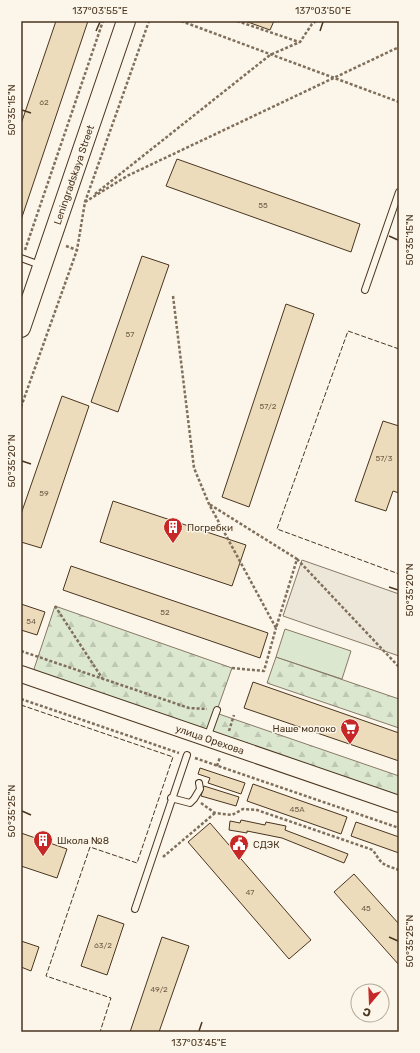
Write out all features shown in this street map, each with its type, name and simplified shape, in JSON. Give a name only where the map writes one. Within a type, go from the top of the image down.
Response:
[{"type":"main road","name":"Leningradskaya Street","points":[[21,328],[126,21]]},
{"type":"street","name":"улица Орехова","points":[[21,674],[399,804]]},
{"type":"lane","points":[[365,290],[399,192]]},
{"type":"lane","points":[[22,258],[43,265]]},
{"type":"lane","points":[[207,738],[218,710]]},
{"type":"lane","points":[[135,909],[171,798],[187,755]]},
{"type":"lane","points":[[171,798],[190,803],[200,789],[199,783]]},
{"type":"path","points":[[22,258],[103,21]]},
{"type":"path","points":[[21,407],[77,250],[85,202],[149,21]]},
{"type":"path","points":[[181,21],[399,102]]},
{"type":"path","points":[[237,21],[300,42]]},
{"type":"path","points":[[85,202],[270,55],[300,42],[312,24],[316,21]]},
{"type":"path","points":[[85,202],[127,176],[399,47]]},
{"type":"path","points":[[61,244],[77,250]]},
{"type":"path","points":[[174,296],[194,468],[209,504],[276,628]]},
{"type":"path","points":[[209,504],[296,559],[399,667]]},
{"type":"path","points":[[232,668],[264,671],[296,559]]},
{"type":"path","points":[[55,606],[102,679]]},
{"type":"path","points":[[21,651],[189,708],[218,710]]},
{"type":"path","points":[[21,699],[399,828]]},
{"type":"path","points":[[194,799],[215,813],[232,815],[243,810],[257,810],[373,850],[379,861],[387,866],[399,870]]},
{"type":"path","points":[[149,869],[215,813]]},
{"type":"green space","points":[[55,606],[232,668],[216,713],[399,776],[399,800],[31,678]]},
{"type":"green space","points":[[285,629],[351,651],[342,679],[276,657]]},
{"type":"green space","points":[[276,657],[399,699],[399,728],[267,683]]},
{"type":"shaded area","points":[[302,560],[399,594],[399,656],[283,616]]},
{"type":"building","points":[[56,21],[88,21],[21,220],[21,124]]},
{"type":"building","points":[[245,21],[274,21],[270,30]]},
{"type":"building","points":[[177,159],[360,224],[351,252],[166,186]]},
{"type":"building","points":[[142,256],[169,265],[118,412],[91,402]]},
{"type":"building","points":[[286,304],[314,314],[249,507],[222,497]]},
{"type":"building","points":[[62,396],[89,406],[41,548],[21,542],[21,514]]},
{"type":"building","points":[[383,421],[399,426],[399,493],[393,491],[386,511],[355,501]]},
{"type":"building","name":"Погребки","points":[[113,501],[246,545],[232,586],[100,542]]},
{"type":"building","points":[[71,566],[268,633],[260,658],[63,590]]},
{"type":"building","points":[[21,604],[45,612],[37,635],[21,630]]},
{"type":"building","points":[[253,682],[399,733],[399,761],[244,708]]},
{"type":"building","points":[[200,768],[245,783],[241,794],[208,783],[210,778],[198,774]]},
{"type":"building","points":[[253,784],[347,817],[341,834],[247,801]]},
{"type":"building","points":[[204,786],[239,797],[236,806],[201,796]]},
{"type":"building","points":[[241,820],[265,825],[266,822],[286,826],[285,830],[348,854],[344,863],[282,838],[247,831],[247,833],[229,830],[230,821],[240,823]]},
{"type":"building","points":[[356,822],[399,837],[399,853],[351,836]]},
{"type":"building","points":[[210,823],[311,940],[289,959],[188,842]]},
{"type":"building","name":"Школа №8","points":[[21,833],[67,849],[57,878],[21,866]]},
{"type":"building","points":[[354,874],[399,924],[399,965],[334,892]]},
{"type":"building","points":[[98,915],[124,924],[107,975],[81,966]]},
{"type":"building","points":[[162,937],[189,946],[159,1032],[130,1032]]},
{"type":"building","points":[[21,941],[39,947],[31,971],[21,967]]},
{"type":"fence","points":[[399,349],[348,331],[277,529],[399,574]]},
{"type":"fence","points":[[21,705],[173,757],[137,863],[90,847],[46,976],[111,998],[100,1032]]},
{"type":"place","name":"Погребки","points":[[173,544]]},
{"type":"place","name":"Наше молоко","points":[[350,745]]},
{"type":"place","name":"Школа №8","points":[[43,857]]},
{"type":"place","name":"СДЭК","points":[[239,861]]}]
